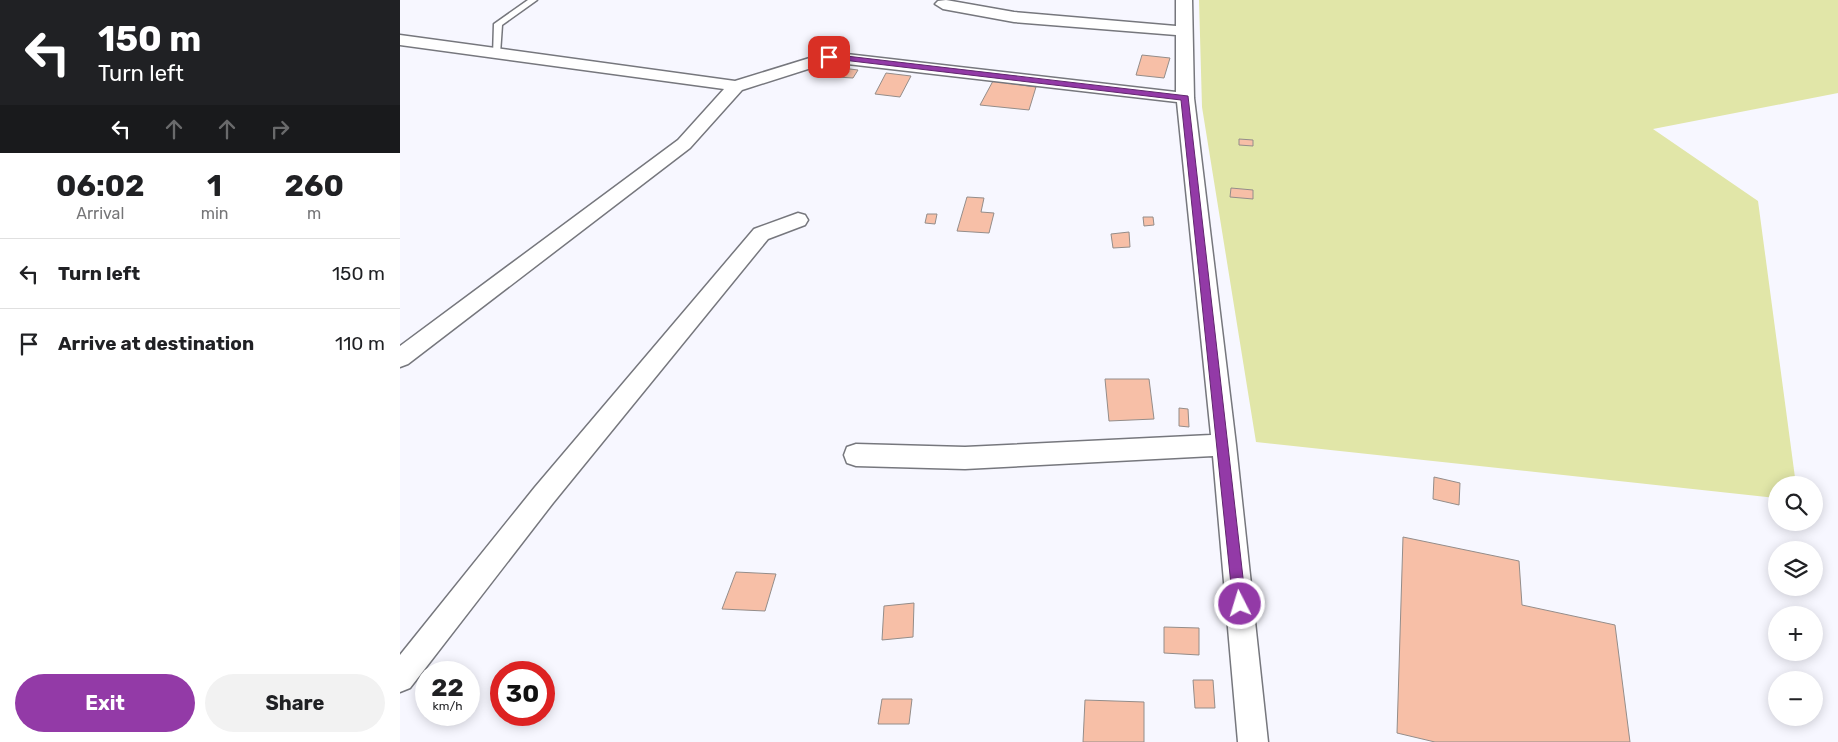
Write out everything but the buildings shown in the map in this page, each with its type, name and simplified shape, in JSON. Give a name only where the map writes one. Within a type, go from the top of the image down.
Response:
[{"type":"street","points":[[1184,0],[1186,31],[1185,98],[1224,445],[1253,742]]},
{"type":"street","points":[[943,4],[1014,17],[1186,31]]},
{"type":"street","points":[[400,40],[736,86],[829,57],[1185,98]]},
{"type":"street","points":[[400,358],[684,144],[736,86]]},
{"type":"street","points":[[400,678],[544,495],[761,234],[798,220]]},
{"type":"street","points":[[856,455],[965,458],[1224,445]]},
{"type":"lane","points":[[496,54],[498,24],[533,0]]},
{"type":"green space","points":[[1199,0],[1838,0],[1838,93],[1653,129],[1758,201],[1795,476],[1768,476],[1768,497],[1256,442],[1202,107]]},
{"type":"route","points":[[829,57],[1185,98],[1240,604]]}]
